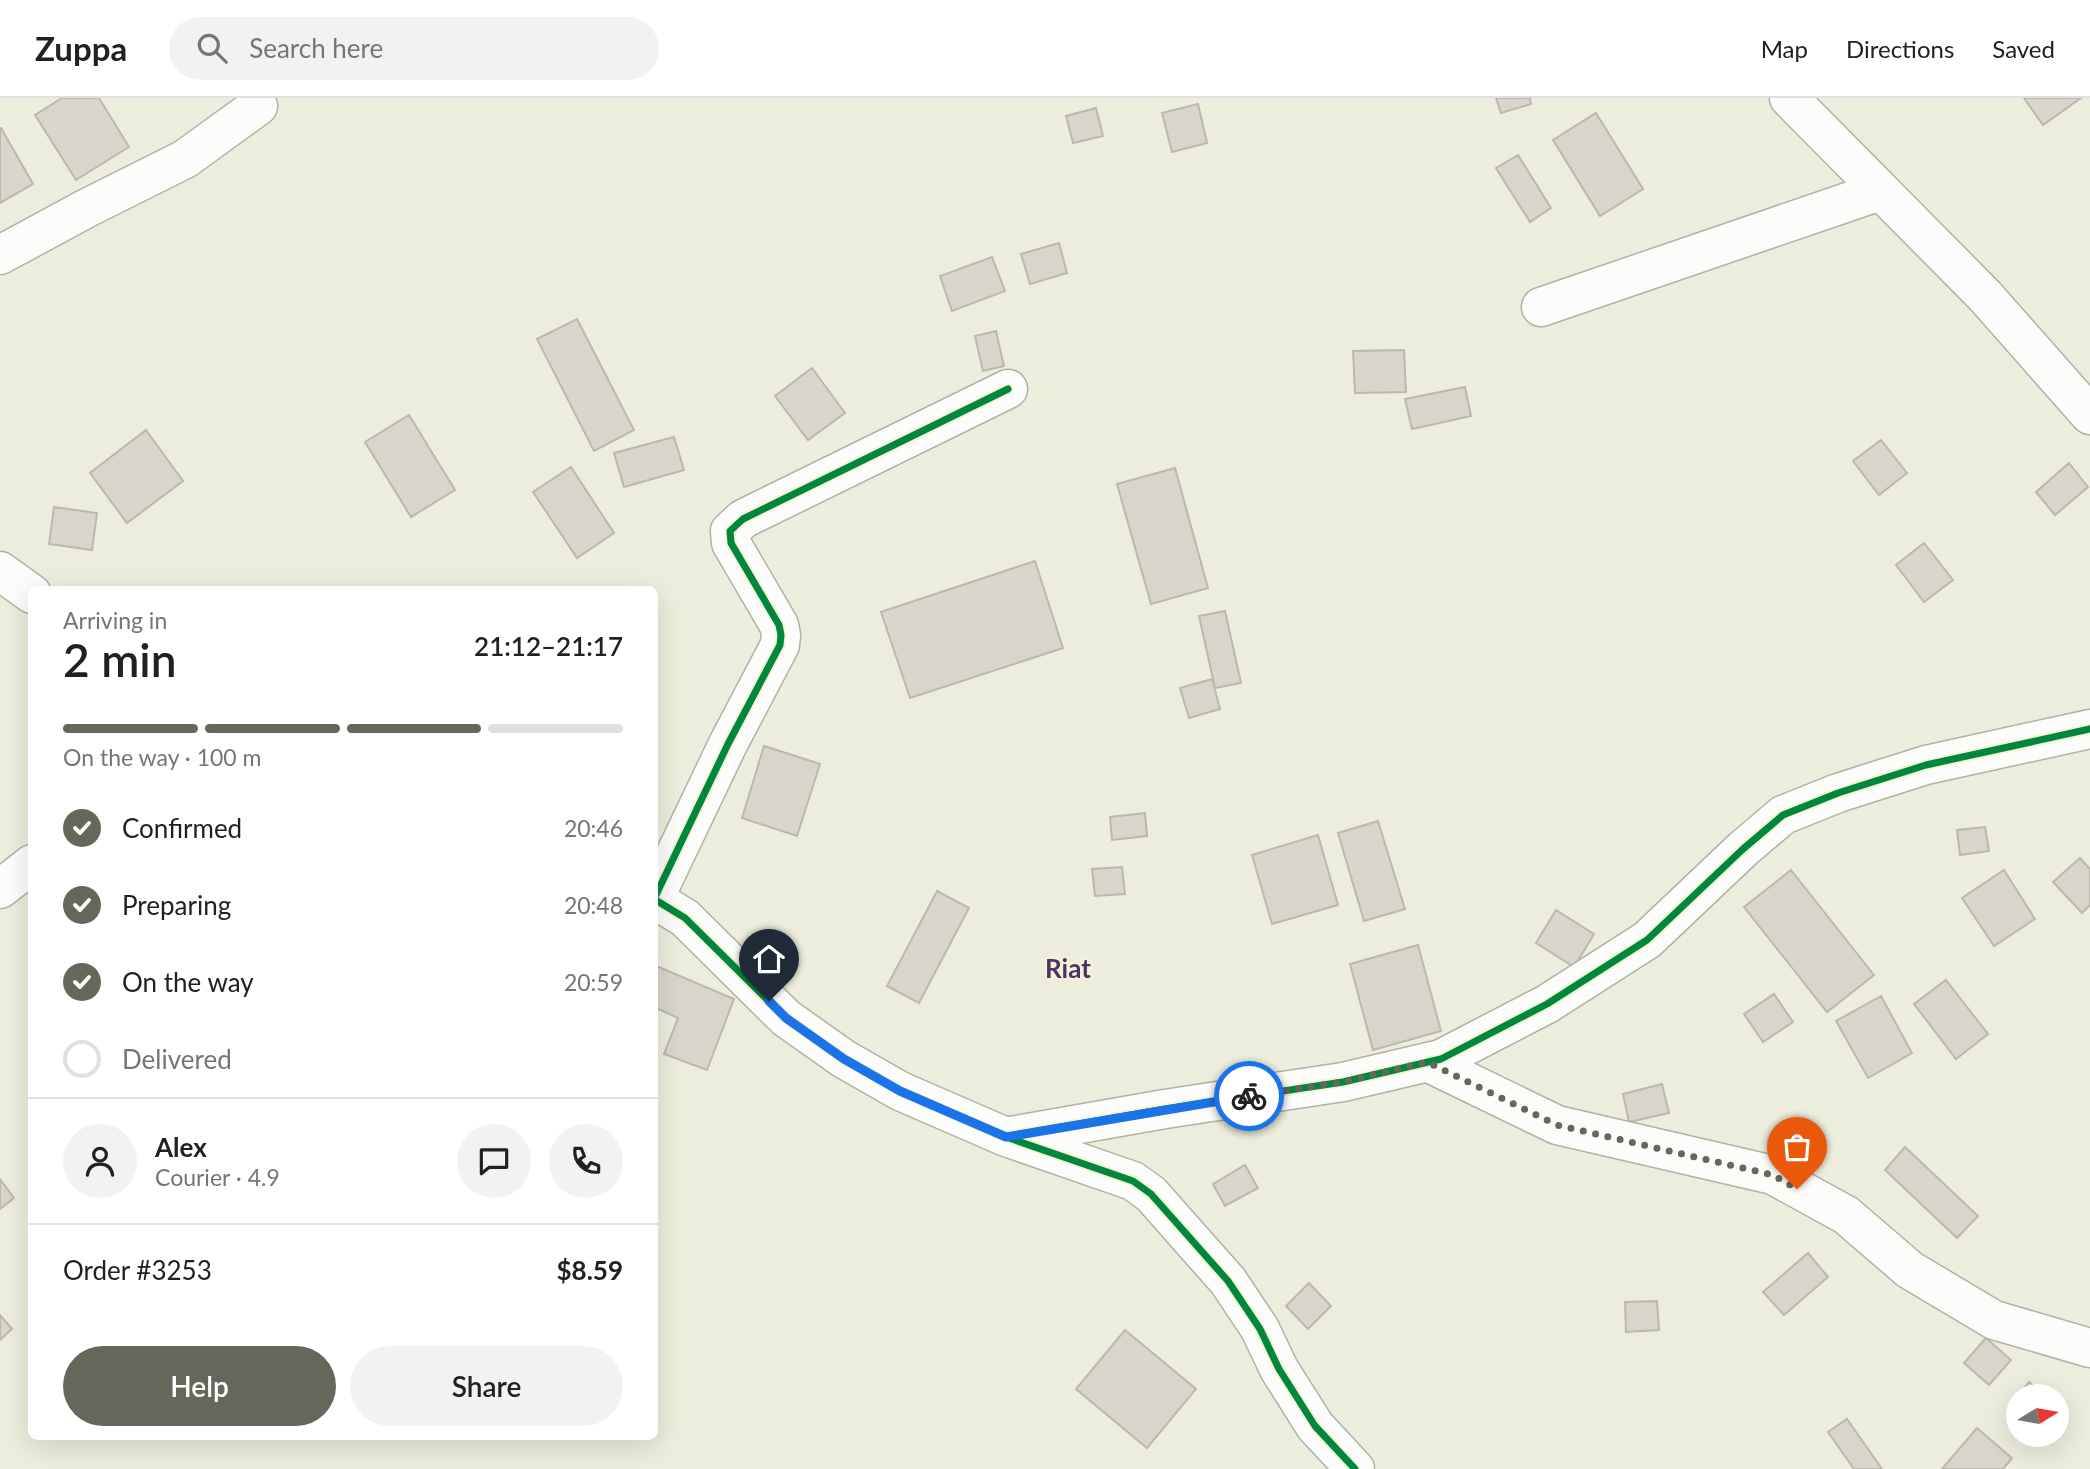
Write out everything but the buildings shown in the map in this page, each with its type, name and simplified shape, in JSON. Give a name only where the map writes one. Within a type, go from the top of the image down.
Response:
[{"type":"street","points":[[1789,98],[1985,296],[2090,415]]},
{"type":"street","points":[[0,255],[186,159],[258,106]]},
{"type":"street","points":[[1541,307],[1880,191]]},
{"type":"street","points":[[658,891],[728,744],[780,645],[779,625],[731,543],[730,531],[743,519],[1008,389]]},
{"type":"street","points":[[0,571],[28,591]]},
{"type":"street","points":[[1006,1137],[1343,1082],[1441,1059],[1547,1004],[1647,940],[1783,815],[1838,793],[1926,765],[2090,729]]},
{"type":"street","points":[[0,889],[28,867]]},
{"type":"street","points":[[658,901],[685,918],[786,1018],[844,1059],[900,1091],[1006,1137],[1133,1181],[1151,1194],[1228,1281],[1260,1329],[1279,1369],[1315,1426],[1356,1469]]},
{"type":"street","points":[[1427,1062],[1557,1125],[1773,1175],[1846,1215],[1910,1270],[1994,1320],[2090,1348]]},
{"type":"cycle path","points":[[658,891],[728,744],[780,645],[779,625],[731,543],[730,531],[743,519],[1008,389]]},
{"type":"cycle path","points":[[1009,1136],[1343,1082],[1441,1059],[1547,1004],[1647,940],[1783,815],[1838,793],[1926,765],[2090,729]]},
{"type":"cycle path","points":[[658,901],[685,918],[786,1018],[844,1059],[900,1091],[1006,1137],[1133,1181],[1151,1194],[1228,1281],[1260,1329],[1279,1369],[1315,1426],[1355,1469]]},
{"type":"way so far","points":[[1249,1096],[1343,1082],[1427,1062],[1557,1125],[1773,1175],[1797,1189]]},
{"type":"district","name":"Riat","points":[[1068,968]]},
{"type":"route","points":[[769,1001],[786,1018],[844,1059],[900,1091],[1006,1137],[1249,1096]]}]
